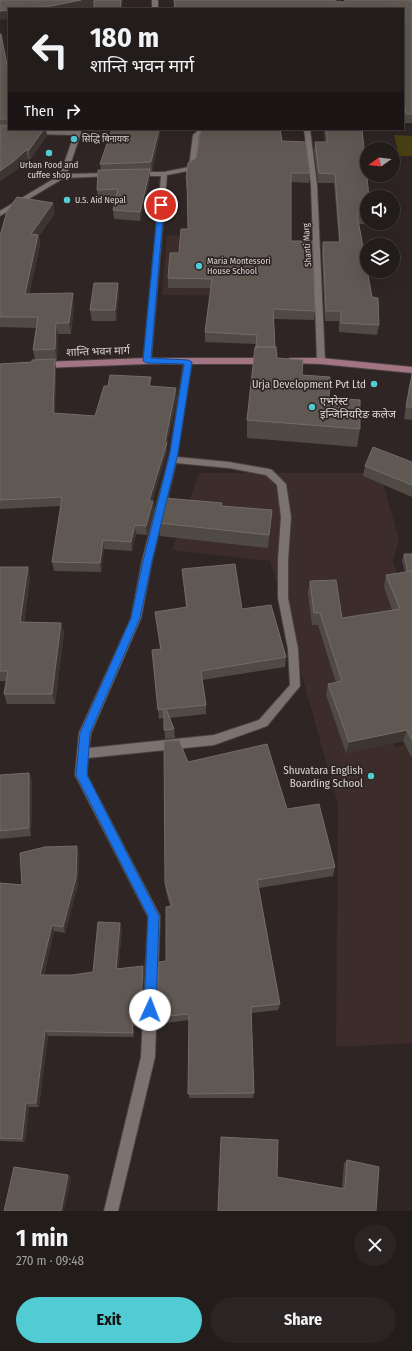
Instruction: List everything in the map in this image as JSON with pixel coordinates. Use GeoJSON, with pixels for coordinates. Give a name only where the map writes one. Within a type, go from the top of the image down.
{"type":"FeatureCollection","features":[{"type":"Feature","properties":{"kind":"main road","name":"शान्ति भवन मार्ग"},"geometry":{"type":"LineString","coordinates":[[31,365],[147,361],[322,361],[412,370]]}},
{"type":"Feature","properties":{"kind":"street"},"geometry":{"type":"LineString","coordinates":[[133,174],[164,174],[191,169],[193,166],[196,135],[197,132],[202,130]]}},
{"type":"Feature","properties":{"kind":"street","name":"Shanti Marg"},"geometry":{"type":"LineString","coordinates":[[306,130],[314,185],[322,361]]}},
{"type":"Feature","properties":{"kind":"street"},"geometry":{"type":"LineString","coordinates":[[24,132],[78,131],[63,176]]}},
{"type":"Feature","properties":{"kind":"street"},"geometry":{"type":"LineString","coordinates":[[147,361],[164,174]]}},
{"type":"Feature","properties":{"kind":"street"},"geometry":{"type":"LineString","coordinates":[[0,214],[63,176],[117,175]]}},
{"type":"Feature","properties":{"kind":"street"},"geometry":{"type":"LineString","coordinates":[[111,1211],[148,1057],[154,916],[82,775],[83,754],[85,733],[136,618],[148,561],[173,460],[188,362]]}},
{"type":"Feature","properties":{"kind":"street"},"geometry":{"type":"LineString","coordinates":[[83,754],[214,740],[263,723],[295,686],[293,649],[283,598],[282,560],[286,517],[281,484],[269,472],[229,465],[173,460]]}},
{"type":"Feature","properties":{"kind":"shaded area"},"geometry":{"type":"Polygon","coordinates":[[[394,135],[412,136],[412,156],[400,156],[400,142],[396,142],[394,135]]]}},
{"type":"Feature","properties":{"kind":"shaded area","name":"Maria Montessori House School"},"geometry":{"type":"Polygon","coordinates":[[[167,235],[233,236],[232,296],[162,295],[167,235]]]}},
{"type":"Feature","properties":{"kind":"shaded area","name":"Shuvatara English Boarding School"},"geometry":{"type":"Polygon","coordinates":[[[199,473],[380,473],[399,539],[393,561],[412,622],[373,686],[395,747],[412,743],[412,1043],[336,1047],[338,805],[270,561],[172,550],[199,473]]]}},
{"type":"Feature","properties":{"kind":"building"},"geometry":{"type":"Polygon","coordinates":[[[0,0],[81,0],[51,6],[8,8],[8,10],[0,11],[0,0]]]}},
{"type":"Feature","properties":{"kind":"building"},"geometry":{"type":"Polygon","coordinates":[[[94,0],[121,0],[120,8],[94,8],[94,0]]]}},
{"type":"Feature","properties":{"kind":"building"},"geometry":{"type":"Polygon","coordinates":[[[174,0],[335,0],[337,2],[343,2],[346,0],[412,0],[412,114],[406,114],[404,101],[404,8],[175,8],[174,0]]]}},
{"type":"Feature","properties":{"kind":"building"},"geometry":{"type":"Polygon","coordinates":[[[1,34],[8,70],[8,119],[0,119],[1,34]]]}},
{"type":"Feature","properties":{"kind":"building"},"geometry":{"type":"Polygon","coordinates":[[[0,125],[8,126],[8,130],[43,130],[29,150],[26,150],[0,171],[0,125]]]}},
{"type":"Feature","properties":{"kind":"building"},"geometry":{"type":"Polygon","coordinates":[[[112,130],[159,130],[151,162],[100,164],[112,130]]]}},
{"type":"Feature","properties":{"kind":"building"},"geometry":{"type":"Polygon","coordinates":[[[201,130],[280,130],[282,141],[306,142],[310,173],[291,173],[291,241],[313,241],[315,311],[273,309],[275,347],[256,347],[257,335],[205,332],[212,279],[168,278],[170,253],[179,253],[181,229],[188,229],[186,179],[188,163],[196,158],[201,130]]]}},
{"type":"Feature","properties":{"kind":"building"},"geometry":{"type":"Polygon","coordinates":[[[326,130],[362,130],[363,142],[360,142],[360,182],[367,182],[368,190],[360,190],[360,214],[357,214],[361,238],[360,238],[360,278],[369,278],[372,297],[378,298],[379,325],[341,323],[341,311],[326,311],[323,242],[340,242],[335,174],[319,173],[315,142],[328,142],[326,130]]]}},
{"type":"Feature","properties":{"kind":"building"},"geometry":{"type":"Polygon","coordinates":[[[150,169],[140,212],[113,210],[118,189],[97,190],[98,170],[150,169]]]}},
{"type":"Feature","properties":{"kind":"building"},"geometry":{"type":"Polygon","coordinates":[[[17,197],[53,203],[31,234],[38,235],[25,294],[73,293],[69,323],[56,323],[55,349],[33,350],[38,317],[0,317],[0,236],[7,211],[17,197]]]}},
{"type":"Feature","properties":{"kind":"building"},"geometry":{"type":"Polygon","coordinates":[[[94,283],[118,283],[115,310],[90,310],[94,283]]]}},
{"type":"Feature","properties":{"kind":"building"},"geometry":{"type":"Polygon","coordinates":[[[255,347],[276,347],[277,358],[303,360],[302,375],[330,377],[329,398],[360,400],[360,429],[247,420],[255,347]]]}},
{"type":"Feature","properties":{"kind":"building"},"geometry":{"type":"Polygon","coordinates":[[[55,359],[53,413],[95,416],[104,386],[108,386],[110,375],[151,377],[149,386],[176,388],[165,442],[167,443],[149,501],[153,501],[146,526],[135,525],[131,542],[103,540],[100,563],[52,562],[62,497],[0,500],[0,364],[55,359]]]}},
{"type":"Feature","properties":{"kind":"building"},"geometry":{"type":"Polygon","coordinates":[[[412,374],[412,407],[406,407],[412,374]]]}},
{"type":"Feature","properties":{"kind":"building"},"geometry":{"type":"Polygon","coordinates":[[[373,447],[412,462],[412,485],[365,466],[373,447]]]}},
{"type":"Feature","properties":{"kind":"building"},"geometry":{"type":"Polygon","coordinates":[[[165,498],[222,503],[221,506],[272,510],[269,535],[159,523],[165,498]]]}},
{"type":"Feature","properties":{"kind":"building"},"geometry":{"type":"Polygon","coordinates":[[[404,554],[412,554],[412,571],[408,572],[404,554]]]}},
{"type":"Feature","properties":{"kind":"building"},"geometry":{"type":"Polygon","coordinates":[[[235,564],[242,609],[271,605],[286,657],[201,671],[206,705],[166,709],[174,729],[164,730],[164,709],[158,710],[152,650],[161,649],[155,612],[187,607],[182,569],[235,564]]]}},
{"type":"Feature","properties":{"kind":"building"},"geometry":{"type":"Polygon","coordinates":[[[0,567],[28,567],[20,622],[61,623],[52,694],[4,694],[8,671],[0,671],[0,567]]]}},
{"type":"Feature","properties":{"kind":"building"},"geometry":{"type":"Polygon","coordinates":[[[412,571],[412,740],[407,730],[349,742],[328,684],[342,681],[320,613],[314,613],[310,581],[336,580],[342,618],[400,609],[386,575],[412,571]]]}},
{"type":"Feature","properties":{"kind":"building"},"geometry":{"type":"Polygon","coordinates":[[[179,740],[188,762],[267,744],[287,809],[319,804],[335,867],[257,880],[280,1004],[251,1007],[254,1093],[188,1094],[189,1014],[157,1017],[159,962],[166,961],[166,907],[172,906],[165,883],[164,741],[179,740]]]}},
{"type":"Feature","properties":{"kind":"building"},"geometry":{"type":"Polygon","coordinates":[[[29,773],[29,828],[0,831],[0,775],[29,773]]]}},
{"type":"Feature","properties":{"kind":"building"},"geometry":{"type":"Polygon","coordinates":[[[77,846],[76,878],[63,927],[52,925],[40,975],[72,975],[93,972],[98,922],[120,923],[116,969],[143,966],[140,1021],[132,1022],[133,1033],[45,1031],[36,1103],[26,1103],[22,1139],[0,1138],[0,883],[22,885],[20,853],[45,847],[77,846]]]}},
{"type":"Feature","properties":{"kind":"building"},"geometry":{"type":"Polygon","coordinates":[[[221,1137],[278,1140],[277,1177],[345,1189],[347,1160],[379,1167],[376,1211],[218,1211],[221,1137]]]}},
{"type":"Feature","properties":{"kind":"building"},"geometry":{"type":"Polygon","coordinates":[[[14,1167],[68,1175],[61,1211],[4,1211],[14,1167]]]}},
{"type":"Feature","properties":{"kind":"place","name":"सिद्धि बिनायक"},"geometry":{"type":"Point","coordinates":[74,139]}},
{"type":"Feature","properties":{"kind":"place","name":"Urban Food and cuffee shop"},"geometry":{"type":"Point","coordinates":[49,153]}},
{"type":"Feature","properties":{"kind":"place","name":"U.S. Aid Nepal"},"geometry":{"type":"Point","coordinates":[67,200]}},
{"type":"Feature","properties":{"kind":"place","name":"Maria Montessori House School"},"geometry":{"type":"Point","coordinates":[199,266]}},
{"type":"Feature","properties":{"kind":"place","name":"Urja Development Pvt Ltd"},"geometry":{"type":"Point","coordinates":[374,384]}},
{"type":"Feature","properties":{"kind":"place","name":"एभरेस्ट इन्जिनियरिङ कलेज"},"geometry":{"type":"Point","coordinates":[312,407]}},
{"type":"Feature","properties":{"kind":"place","name":"Shuvatara English Boarding School"},"geometry":{"type":"Point","coordinates":[371,776]}},
{"type":"Feature","properties":{"kind":"route"},"geometry":{"type":"LineString","coordinates":[[150,1010],[154,916],[82,775],[85,733],[136,618],[174,453],[188,362],[147,361],[161,205]]}}]}
